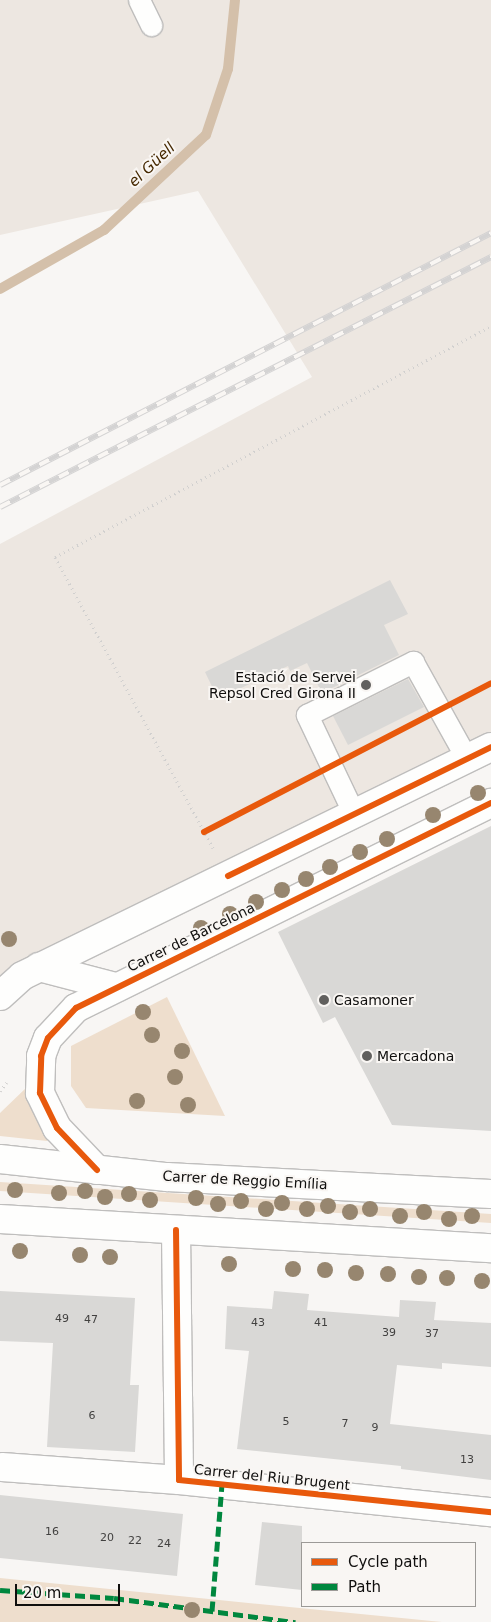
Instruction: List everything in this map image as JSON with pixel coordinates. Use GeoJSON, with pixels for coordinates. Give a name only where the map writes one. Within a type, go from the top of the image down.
{"type":"FeatureCollection","features":[{"type":"Feature","properties":{"kind":"street"},"geometry":{"type":"LineString","coordinates":[[0,996],[20,973],[228,876],[491,748]]}},
{"type":"Feature","properties":{"kind":"street","name":"Carrer de Barcelona"},"geometry":{"type":"LineString","coordinates":[[97,1170],[57,1128],[40,1093],[39,1073],[48,1038],[59,1024],[76,1008],[491,803]]}},
{"type":"Feature","properties":{"kind":"street","name":"Carrer de Barcelona"},"geometry":{"type":"LineString","coordinates":[[20,973],[116,987]]}},
{"type":"Feature","properties":{"kind":"street","name":"Carrer de Reggio Emília"},"geometry":{"type":"LineString","coordinates":[[0,1159],[97,1170],[491,1194]]}},
{"type":"Feature","properties":{"kind":"street"},"geometry":{"type":"LineString","coordinates":[[0,1218],[491,1248]]}},
{"type":"Feature","properties":{"kind":"street","name":"Carrer del Riu Brugent"},"geometry":{"type":"LineString","coordinates":[[176,1230],[179,1480]]}},
{"type":"Feature","properties":{"kind":"street","name":"Carrer del Riu Brugent"},"geometry":{"type":"LineString","coordinates":[[2,1467],[179,1480],[491,1512]]}},
{"type":"Feature","properties":{"kind":"lane"},"geometry":{"type":"LineString","coordinates":[[139,0],[151,25]]}},
{"type":"Feature","properties":{"kind":"lane"},"geometry":{"type":"LineString","coordinates":[[354,814],[307,715],[413,662],[467,759]]}},
{"type":"Feature","properties":{"kind":"path"},"geometry":{"type":"LineString","coordinates":[[228,876],[55,556],[491,326]]}},
{"type":"Feature","properties":{"kind":"path"},"geometry":{"type":"LineString","coordinates":[[204,832],[213,828]]}},
{"type":"Feature","properties":{"kind":"shaded area"},"geometry":{"type":"Polygon","coordinates":[[[0,0],[491,0],[491,743],[0,993],[0,544],[312,377],[198,191],[0,235],[0,0]]]}},
{"type":"Feature","properties":{"kind":"shaded area"},"geometry":{"type":"Polygon","coordinates":[[[167,997],[225,1116],[86,1108],[71,1086],[71,1046],[167,997]]]}},
{"type":"Feature","properties":{"kind":"shaded area"},"geometry":{"type":"Polygon","coordinates":[[[27,1087],[29,1105],[49,1135],[47,1141],[0,1136],[0,1113],[27,1087]]]}},
{"type":"Feature","properties":{"kind":"shaded area"},"geometry":{"type":"Polygon","coordinates":[[[0,1182],[491,1214],[491,1223],[0,1191],[0,1182]]]}},
{"type":"Feature","properties":{"kind":"shaded area"},"geometry":{"type":"Polygon","coordinates":[[[0,1578],[199,1598],[442,1622],[0,1622],[0,1578]]]}},
{"type":"Feature","properties":{"kind":"building"},"geometry":{"type":"Polygon","coordinates":[[[390,580],[408,614],[384,625],[399,655],[322,693],[307,663],[290,671],[288,666],[218,699],[205,672],[390,580]]]}},
{"type":"Feature","properties":{"kind":"building"},"geometry":{"type":"Polygon","coordinates":[[[408,679],[424,707],[348,745],[333,716],[408,679]]]}},
{"type":"Feature","properties":{"kind":"building"},"geometry":{"type":"Polygon","coordinates":[[[491,826],[491,1131],[392,1125],[335,1017],[323,1023],[278,932],[491,826]]]}},
{"type":"Feature","properties":{"kind":"building"},"geometry":{"type":"Polygon","coordinates":[[[0,1291],[135,1298],[130,1385],[139,1385],[135,1452],[47,1447],[53,1343],[0,1341],[0,1291]]]}},
{"type":"Feature","properties":{"kind":"building"},"geometry":{"type":"Polygon","coordinates":[[[274,1291],[309,1294],[307,1310],[399,1317],[400,1300],[436,1302],[434,1320],[491,1323],[491,1367],[442,1363],[442,1369],[397,1365],[390,1424],[491,1435],[491,1480],[401,1469],[401,1466],[237,1449],[249,1351],[225,1349],[227,1306],[272,1309],[274,1291]]]}},
{"type":"Feature","properties":{"kind":"building"},"geometry":{"type":"Polygon","coordinates":[[[0,1495],[183,1514],[177,1576],[0,1558],[0,1495]]]}},
{"type":"Feature","properties":{"kind":"building"},"geometry":{"type":"Polygon","coordinates":[[[262,1522],[302,1526],[301,1590],[255,1585],[262,1522]]]}},
{"type":"Feature","properties":{"kind":"waterway","name":"el Güell"},"geometry":{"type":"LineString","coordinates":[[0,289],[104,230],[206,135],[228,69],[235,0]]}},
{"type":"Feature","properties":{"kind":"railway"},"geometry":{"type":"LineString","coordinates":[[0,485],[491,233]]}},
{"type":"Feature","properties":{"kind":"railway"},"geometry":{"type":"LineString","coordinates":[[0,507],[491,257]]}},
{"type":"Feature","properties":{"kind":"marked path"},"geometry":{"type":"LineString","coordinates":[[212,1611],[222,1484]]}},
{"type":"Feature","properties":{"kind":"marked path"},"geometry":{"type":"LineString","coordinates":[[0,1590],[114,1598],[295,1622]]}},
{"type":"Feature","properties":{"kind":"cycle path"},"geometry":{"type":"LineString","coordinates":[[204,832],[491,683]]}},
{"type":"Feature","properties":{"kind":"cycle path"},"geometry":{"type":"LineString","coordinates":[[228,876],[491,747]]}},
{"type":"Feature","properties":{"kind":"cycle path"},"geometry":{"type":"LineString","coordinates":[[97,1170],[57,1128],[40,1093],[41,1056],[48,1038],[76,1008],[491,803]]}},
{"type":"Feature","properties":{"kind":"cycle path"},"geometry":{"type":"LineString","coordinates":[[176,1230],[179,1480],[491,1512]]}},
{"type":"Feature","properties":{"kind":"place","name":"Estació de Servei Repsol Cred Girona II"},"geometry":{"type":"Point","coordinates":[366,685]}},
{"type":"Feature","properties":{"kind":"place","name":"Casamoner"},"geometry":{"type":"Point","coordinates":[324,1000]}},
{"type":"Feature","properties":{"kind":"place","name":"Mercadona"},"geometry":{"type":"Point","coordinates":[367,1056]}}]}
